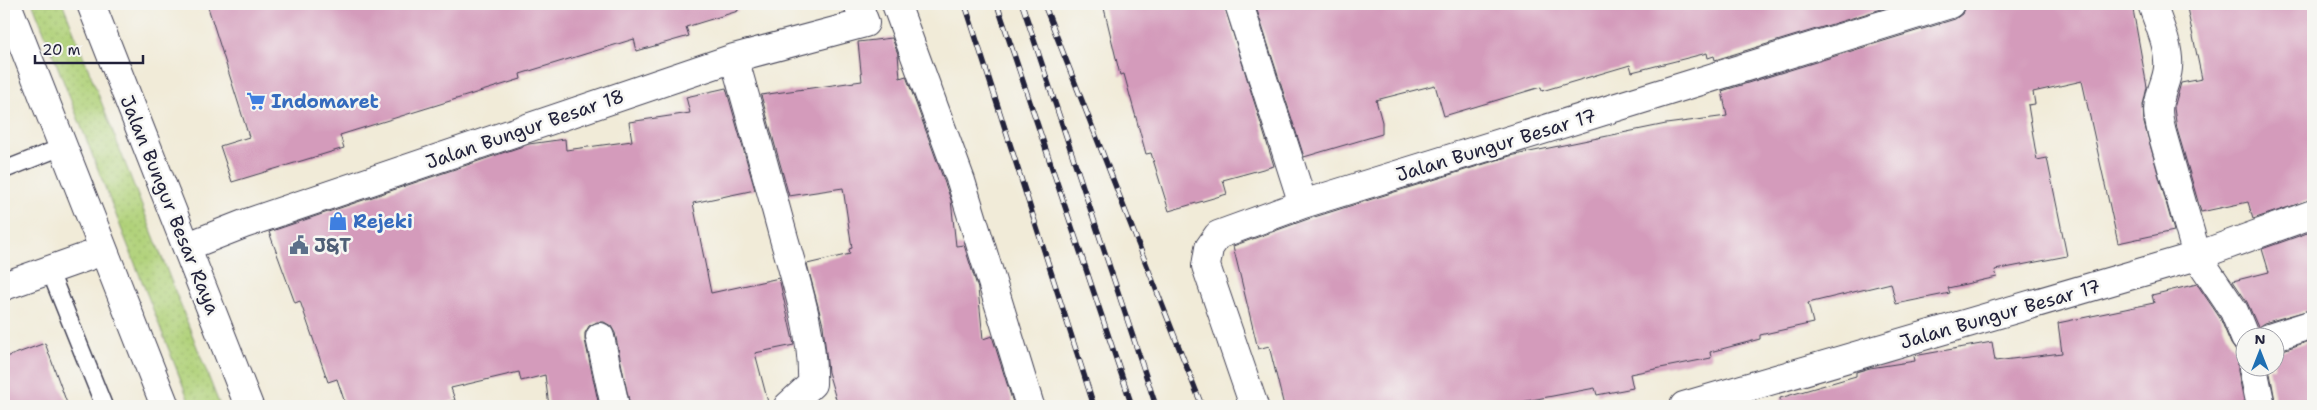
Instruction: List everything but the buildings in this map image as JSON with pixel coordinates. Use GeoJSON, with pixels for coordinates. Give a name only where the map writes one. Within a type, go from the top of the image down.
{"type":"FeatureCollection","features":[{"type":"Feature","properties":{"kind":"street"},"geometry":{"type":"LineString","coordinates":[[7,4],[165,406]]}},
{"type":"Feature","properties":{"kind":"street","name":"Jalan Bungur Besar Raya"},"geometry":{"type":"LineString","coordinates":[[90,4],[188,246],[249,406]]}},
{"type":"Feature","properties":{"kind":"street"},"geometry":{"type":"LineString","coordinates":[[896,4],[960,181],[1030,406]]}},
{"type":"Feature","properties":{"kind":"street"},"geometry":{"type":"LineString","coordinates":[[1239,4],[1303,204]]}},
{"type":"Feature","properties":{"kind":"street","name":"Jalan Bungur Besar 17"},"geometry":{"type":"LineString","coordinates":[[1254,406],[1206,266],[1209,248],[1218,235],[1303,204],[1950,4]]}},
{"type":"Feature","properties":{"kind":"street"},"geometry":{"type":"LineString","coordinates":[[2152,4],[2164,42],[2168,66],[2165,84],[2159,99],[2158,115],[2197,256],[2234,311],[2241,328]]}},
{"type":"Feature","properties":{"kind":"street","name":"Jalan Bungur Besar 18"},"geometry":{"type":"LineString","coordinates":[[188,246],[253,221],[862,14]]}},
{"type":"Feature","properties":{"kind":"street"},"geometry":{"type":"LineString","coordinates":[[734,58],[791,263],[803,311],[813,368],[812,384],[788,406]]}},
{"type":"Feature","properties":{"kind":"street","name":"Jalan Bungur Besar 17"},"geometry":{"type":"LineString","coordinates":[[1684,406],[2197,256],[2313,214]]}},
{"type":"Feature","properties":{"kind":"street"},"geometry":{"type":"LineString","coordinates":[[4,286],[103,250]]}},
{"type":"Feature","properties":{"kind":"street"},"geometry":{"type":"LineString","coordinates":[[2284,333],[2313,324]]}},
{"type":"Feature","properties":{"kind":"street"},"geometry":{"type":"LineString","coordinates":[[600,337],[615,406]]}},
{"type":"Feature","properties":{"kind":"street"},"geometry":{"type":"LineString","coordinates":[[2255,378],[2261,406]]}},
{"type":"Feature","properties":{"kind":"lane"},"geometry":{"type":"LineString","coordinates":[[4,170],[62,147]]}},
{"type":"Feature","properties":{"kind":"lane"},"geometry":{"type":"LineString","coordinates":[[49,270],[104,406]]}},
{"type":"Feature","properties":{"kind":"green space"},"geometry":{"type":"Polygon","coordinates":[[[33,4],[63,4],[220,406],[191,406],[33,4]]]}},
{"type":"Feature","properties":{"kind":"railway"},"geometry":{"type":"LineString","coordinates":[[965,4],[1094,406]]}},
{"type":"Feature","properties":{"kind":"railway"},"geometry":{"type":"LineString","coordinates":[[997,4],[1132,406]]}},
{"type":"Feature","properties":{"kind":"railway"},"geometry":{"type":"LineString","coordinates":[[1022,4],[1156,406]]}},
{"type":"Feature","properties":{"kind":"railway"},"geometry":{"type":"LineString","coordinates":[[1044,4],[1202,406]]}},
{"type":"Feature","properties":{"kind":"place","name":"Indomaret"},"geometry":{"type":"Point","coordinates":[256,101]}},
{"type":"Feature","properties":{"kind":"place","name":"Rejeki"},"geometry":{"type":"Point","coordinates":[338,221]}},
{"type":"Feature","properties":{"kind":"place","name":"J&T"},"geometry":{"type":"Point","coordinates":[299,245]}}]}
